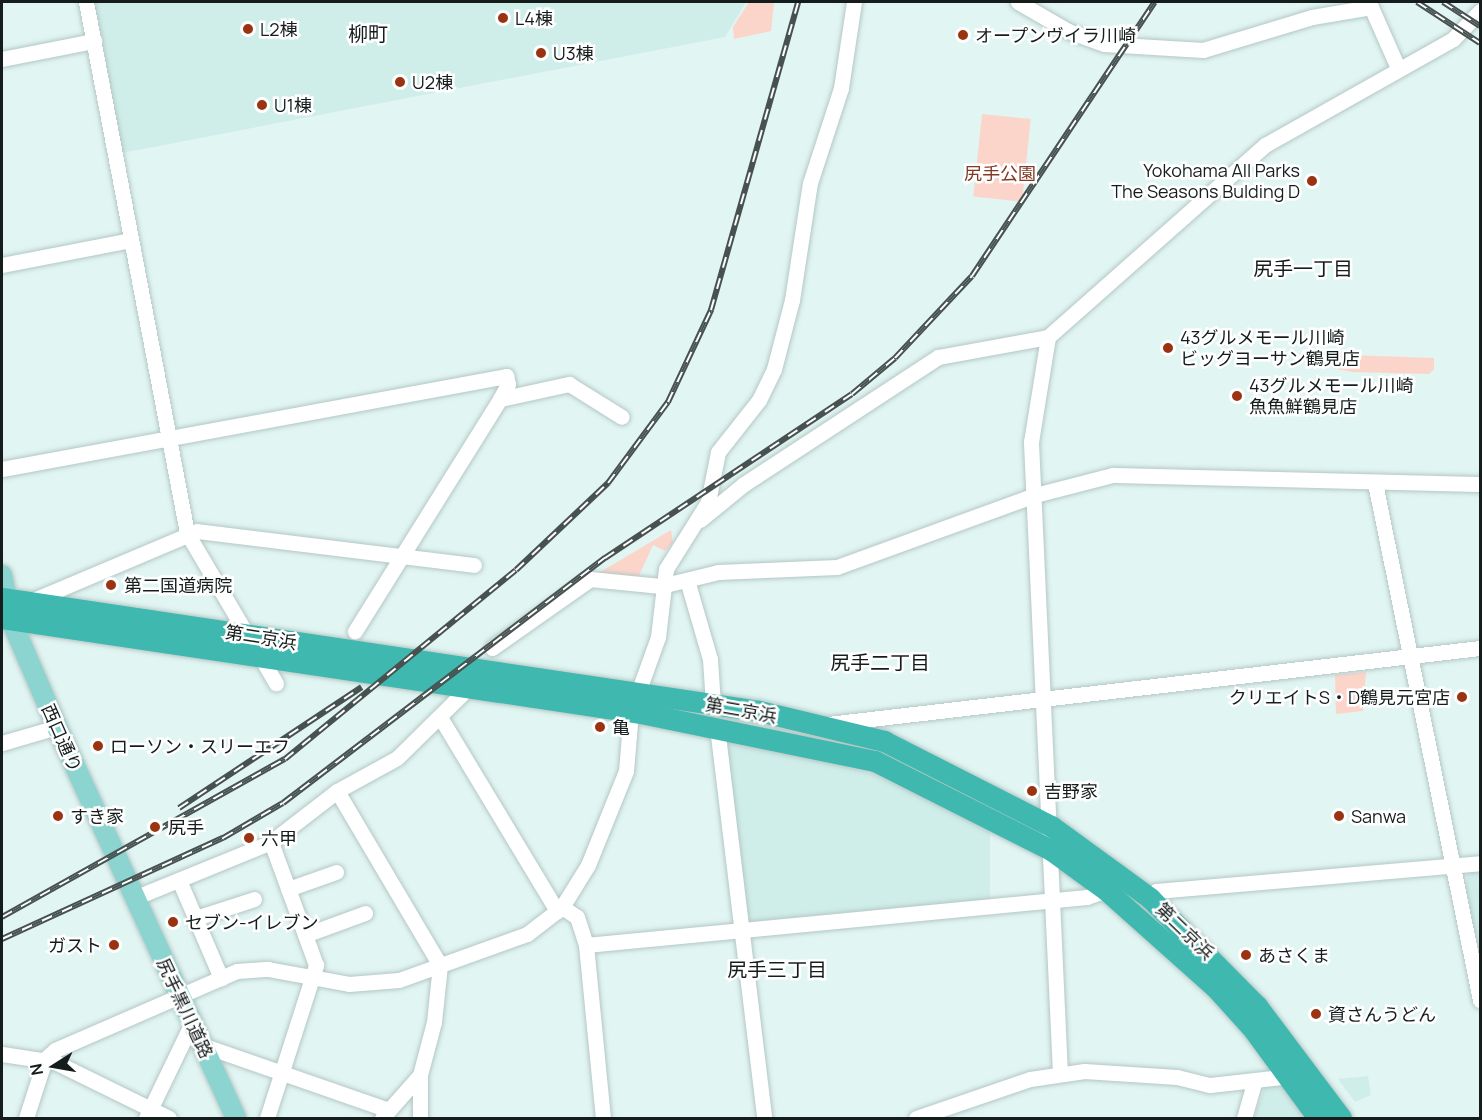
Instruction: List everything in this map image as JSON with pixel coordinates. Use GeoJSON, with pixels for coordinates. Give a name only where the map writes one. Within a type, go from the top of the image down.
{"type":"FeatureCollection","features":[{"type":"Feature","properties":{"kind":"highway","name":"第二京浜"},"geometry":{"type":"LineString","coordinates":[[9,608],[247,635],[634,703],[717,727],[876,761],[1051,850],[1106,890],[1215,987],[1290,1076],[1318,1119]]}},
{"type":"Feature","properties":{"kind":"highway","name":"第二京浜"},"geometry":{"type":"LineString","coordinates":[[9,608],[259,654],[469,687],[634,703],[713,704],[885,741],[1051,826],[1150,898],[1257,1006],[1341,1119]]}},
{"type":"Feature","properties":{"kind":"main road","name":"西口通り"},"geometry":{"type":"LineString","coordinates":[[2,575],[9,608],[57,727],[134,897]]}},
{"type":"Feature","properties":{"kind":"main road","name":"尻手黒川道路"},"geometry":{"type":"LineString","coordinates":[[134,897],[236,1119]]}},
{"type":"Feature","properties":{"kind":"street"},"geometry":{"type":"LineString","coordinates":[[86,2],[187,532],[247,635]]}},
{"type":"Feature","properties":{"kind":"street"},"geometry":{"type":"LineString","coordinates":[[698,521],[718,452],[759,400],[774,369],[792,300],[810,183],[842,88],[854,2]]}},
{"type":"Feature","properties":{"kind":"street"},"geometry":{"type":"LineString","coordinates":[[1018,2],[1068,31],[1104,44],[1203,50],[1312,17],[1371,7],[1398,68]]}},
{"type":"Feature","properties":{"kind":"street"},"geometry":{"type":"LineString","coordinates":[[26,1119],[45,1059],[55,1050],[178,994],[221,978],[257,969],[315,978],[382,984],[527,934],[560,909],[588,865],[627,771],[634,703],[658,637],[661,586],[673,553],[698,521],[744,484],[938,357],[1048,337],[1265,144],[1398,68],[1454,39],[1480,11]]}},
{"type":"Feature","properties":{"kind":"street"},"geometry":{"type":"LineString","coordinates":[[2,59],[93,41]]}},
{"type":"Feature","properties":{"kind":"street"},"geometry":{"type":"LineString","coordinates":[[2,265],[131,240]]}},
{"type":"Feature","properties":{"kind":"street"},"geometry":{"type":"LineString","coordinates":[[1048,337],[1034,399],[1035,495],[1060,1074]]}},
{"type":"Feature","properties":{"kind":"street"},"geometry":{"type":"LineString","coordinates":[[2,469],[506,375],[500,399],[355,631]]}},
{"type":"Feature","properties":{"kind":"street"},"geometry":{"type":"LineString","coordinates":[[500,399],[569,384],[622,417]]}},
{"type":"Feature","properties":{"kind":"street"},"geometry":{"type":"LineString","coordinates":[[492,648],[590,579],[661,586],[728,571],[848,565],[1035,495],[1113,475],[1480,484]]}},
{"type":"Feature","properties":{"kind":"street"},"geometry":{"type":"LineString","coordinates":[[1375,483],[1480,1000]]}},
{"type":"Feature","properties":{"kind":"street"},"geometry":{"type":"LineString","coordinates":[[9,608],[187,532],[404,555],[474,565]]}},
{"type":"Feature","properties":{"kind":"street"},"geometry":{"type":"LineString","coordinates":[[687,580],[706,639],[713,704]]}},
{"type":"Feature","properties":{"kind":"street"},"geometry":{"type":"LineString","coordinates":[[821,726],[1480,648]]}},
{"type":"Feature","properties":{"kind":"street"},"geometry":{"type":"LineString","coordinates":[[259,654],[276,683]]}},
{"type":"Feature","properties":{"kind":"street"},"geometry":{"type":"LineString","coordinates":[[134,897],[271,842],[337,791],[397,758],[469,687]]}},
{"type":"Feature","properties":{"kind":"street"},"geometry":{"type":"LineString","coordinates":[[440,717],[560,909],[577,917],[586,945],[603,1119]]}},
{"type":"Feature","properties":{"kind":"street"},"geometry":{"type":"LineString","coordinates":[[2,743],[57,727]]}},
{"type":"Feature","properties":{"kind":"street"},"geometry":{"type":"LineString","coordinates":[[717,727],[764,1119]]}},
{"type":"Feature","properties":{"kind":"street"},"geometry":{"type":"LineString","coordinates":[[337,791],[440,965],[434,1022],[420,1075],[420,1119]]}},
{"type":"Feature","properties":{"kind":"street"},"geometry":{"type":"LineString","coordinates":[[267,1119],[315,978],[305,935],[271,842]]}},
{"type":"Feature","properties":{"kind":"street"},"geometry":{"type":"LineString","coordinates":[[1150,898],[1156,891],[1480,863]]}},
{"type":"Feature","properties":{"kind":"street"},"geometry":{"type":"LineString","coordinates":[[288,889],[336,872]]}},
{"type":"Feature","properties":{"kind":"street"},"geometry":{"type":"LineString","coordinates":[[179,880],[221,978]]}},
{"type":"Feature","properties":{"kind":"street"},"geometry":{"type":"LineString","coordinates":[[586,945],[1052,899],[1106,890]]}},
{"type":"Feature","properties":{"kind":"street"},"geometry":{"type":"LineString","coordinates":[[196,918],[254,898]]}},
{"type":"Feature","properties":{"kind":"street"},"geometry":{"type":"LineString","coordinates":[[305,935],[365,913]]}},
{"type":"Feature","properties":{"kind":"street"},"geometry":{"type":"LineString","coordinates":[[148,1114],[192,1023]]}},
{"type":"Feature","properties":{"kind":"street"},"geometry":{"type":"LineString","coordinates":[[202,1045],[284,1071],[386,1114],[420,1075]]}},
{"type":"Feature","properties":{"kind":"street"},"geometry":{"type":"LineString","coordinates":[[2,1054],[45,1059],[148,1114],[169,1119]]}},
{"type":"Feature","properties":{"kind":"street"},"geometry":{"type":"LineString","coordinates":[[915,1119],[1060,1074],[1151,1074],[1210,1085],[1254,1083],[1290,1076]]}},
{"type":"Feature","properties":{"kind":"street"},"geometry":{"type":"LineString","coordinates":[[1244,1119],[1254,1083]]}},
{"type":"Feature","properties":{"kind":"shaded area"},"geometry":{"type":"Polygon","coordinates":[[[93,2],[746,2],[725,37],[122,153],[93,2]]]}},
{"type":"Feature","properties":{"kind":"shaded area"},"geometry":{"type":"Polygon","coordinates":[[[750,741],[872,774],[990,825],[990,900],[743,922],[721,743],[750,741]]]}},
{"type":"Feature","properties":{"kind":"shaded area"},"geometry":{"type":"Polygon","coordinates":[[[1480,871],[1480,959],[1466,886],[1468,872],[1480,871]]]}},
{"type":"Feature","properties":{"kind":"shaded area"},"geometry":{"type":"Polygon","coordinates":[[[1368,1076],[1371,1095],[1355,1102],[1338,1079],[1368,1076]]]}},
{"type":"Feature","properties":{"kind":"shaded area"},"geometry":{"type":"Polygon","coordinates":[[[1280,1085],[1304,1118],[1254,1118],[1265,1086],[1280,1085]]]}},
{"type":"Feature","properties":{"kind":"green space"},"geometry":{"type":"Polygon","coordinates":[[[749,2],[774,2],[771,31],[734,39],[733,27],[749,2]]]}},
{"type":"Feature","properties":{"kind":"green space","name":"尻手公園"},"geometry":{"type":"Polygon","coordinates":[[[982,114],[1031,119],[1022,202],[973,197],[982,114]]]}},
{"type":"Feature","properties":{"kind":"green space"},"geometry":{"type":"Polygon","coordinates":[[[1346,350],[1347,355],[1434,358],[1434,369],[1429,374],[1352,372],[1332,368],[1332,362],[1346,359],[1314,355],[1346,350]]]}},
{"type":"Feature","properties":{"kind":"green space"},"geometry":{"type":"Polygon","coordinates":[[[671,530],[673,543],[665,551],[653,545],[638,578],[597,574],[671,530]]]}},
{"type":"Feature","properties":{"kind":"green space"},"geometry":{"type":"Polygon","coordinates":[[[1366,672],[1363,711],[1336,714],[1335,675],[1366,672]]]}},
{"type":"Feature","properties":{"kind":"railway"},"geometry":{"type":"LineString","coordinates":[[2,917],[285,759],[516,570],[608,483],[668,402],[711,310],[798,2]]}},
{"type":"Feature","properties":{"kind":"railway"},"geometry":{"type":"LineString","coordinates":[[2,939],[223,838],[283,803],[605,558],[852,394],[895,358],[972,276],[1155,2]]}},
{"type":"Feature","properties":{"kind":"railway"},"geometry":{"type":"LineString","coordinates":[[1417,2],[1480,43]]}},
{"type":"Feature","properties":{"kind":"railway"},"geometry":{"type":"LineString","coordinates":[[1443,2],[1480,26]]}},
{"type":"Feature","properties":{"kind":"railway"},"geometry":{"type":"LineString","coordinates":[[179,808],[362,687]]}},
{"type":"Feature","properties":{"kind":"place","name":"L4棟"},"geometry":{"type":"Point","coordinates":[503,18]}},
{"type":"Feature","properties":{"kind":"place","name":"L2棟"},"geometry":{"type":"Point","coordinates":[248,29]}},
{"type":"Feature","properties":{"kind":"place","name":"オープンヴイラ川崎"},"geometry":{"type":"Point","coordinates":[963,35]}},
{"type":"Feature","properties":{"kind":"place","name":"U3棟"},"geometry":{"type":"Point","coordinates":[541,53]}},
{"type":"Feature","properties":{"kind":"place","name":"U2棟"},"geometry":{"type":"Point","coordinates":[400,82]}},
{"type":"Feature","properties":{"kind":"place","name":"U1棟"},"geometry":{"type":"Point","coordinates":[262,105]}},
{"type":"Feature","properties":{"kind":"place","name":"Yokohama All Parks The Seasons Bulding D"},"geometry":{"type":"Point","coordinates":[1312,181]}},
{"type":"Feature","properties":{"kind":"place","name":"43グルメモール川崎 ビッグヨーサン鶴見店"},"geometry":{"type":"Point","coordinates":[1168,348]}},
{"type":"Feature","properties":{"kind":"place","name":"43グルメモール川崎 魚魚鮮鶴見店"},"geometry":{"type":"Point","coordinates":[1237,396]}},
{"type":"Feature","properties":{"kind":"place","name":"第二国道病院"},"geometry":{"type":"Point","coordinates":[111,585]}},
{"type":"Feature","properties":{"kind":"place","name":"クリエイトS・D鶴見元宮店"},"geometry":{"type":"Point","coordinates":[1462,697]}},
{"type":"Feature","properties":{"kind":"place","name":"亀"},"geometry":{"type":"Point","coordinates":[600,727]}},
{"type":"Feature","properties":{"kind":"place","name":"ローソン・スリーエフ"},"geometry":{"type":"Point","coordinates":[98,746]}},
{"type":"Feature","properties":{"kind":"place","name":"吉野家"},"geometry":{"type":"Point","coordinates":[1032,791]}},
{"type":"Feature","properties":{"kind":"place","name":"すき家"},"geometry":{"type":"Point","coordinates":[58,816]}},
{"type":"Feature","properties":{"kind":"place","name":"Sanwa"},"geometry":{"type":"Point","coordinates":[1339,816]}},
{"type":"Feature","properties":{"kind":"place","name":"尻手"},"geometry":{"type":"Point","coordinates":[155,827]}},
{"type":"Feature","properties":{"kind":"place","name":"六甲"},"geometry":{"type":"Point","coordinates":[249,838]}},
{"type":"Feature","properties":{"kind":"place","name":"セブン-イレブン"},"geometry":{"type":"Point","coordinates":[173,922]}},
{"type":"Feature","properties":{"kind":"place","name":"ガスト"},"geometry":{"type":"Point","coordinates":[114,945]}},
{"type":"Feature","properties":{"kind":"place","name":"あさくま"},"geometry":{"type":"Point","coordinates":[1246,955]}},
{"type":"Feature","properties":{"kind":"place","name":"資さんうどん"},"geometry":{"type":"Point","coordinates":[1316,1014]}},
{"type":"Feature","properties":{"kind":"district","name":"柳町"},"geometry":{"type":"Point","coordinates":[368,33]}},
{"type":"Feature","properties":{"kind":"district","name":"尻手一丁目"},"geometry":{"type":"Point","coordinates":[1303,268]}},
{"type":"Feature","properties":{"kind":"district","name":"尻手二丁目"},"geometry":{"type":"Point","coordinates":[880,662]}},
{"type":"Feature","properties":{"kind":"district","name":"尻手三丁目"},"geometry":{"type":"Point","coordinates":[777,969]}}]}
